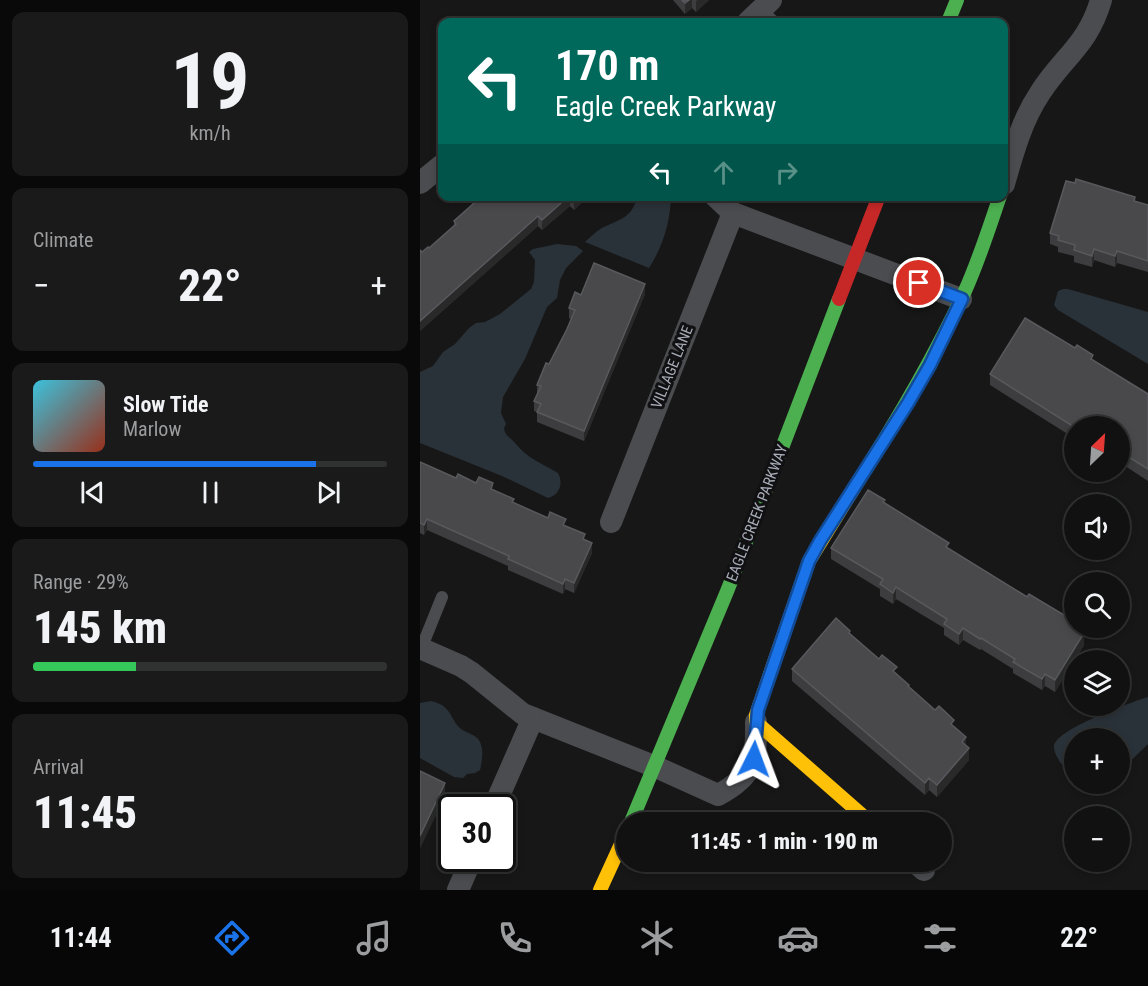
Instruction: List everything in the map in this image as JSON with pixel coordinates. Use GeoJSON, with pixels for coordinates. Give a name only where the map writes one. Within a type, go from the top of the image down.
{"type":"FeatureCollection","features":[{"type":"Feature","properties":{"kind":"main road"},"geometry":{"type":"LineString","coordinates":[[950,18],[957,0]]}},
{"type":"Feature","properties":{"kind":"main road","name":"EAGLE CREEK PARKWAY"},"geometry":{"type":"LineString","coordinates":[[636,812],[656,767],[756,518],[877,201]]}},
{"type":"Feature","properties":{"kind":"main road"},"geometry":{"type":"LineString","coordinates":[[859,812],[756,722],[758,710],[813,553],[908,403],[934,356],[962,299],[998,201]]}},
{"type":"Feature","properties":{"kind":"main road"},"geometry":{"type":"LineString","coordinates":[[600,890],[616,855]]}},
{"type":"Feature","properties":{"kind":"street"},"geometry":{"type":"LineString","coordinates":[[1008,171],[1018,137],[1034,103],[1053,75],[1084,39],[1096,16],[1101,0]]}},
{"type":"Feature","properties":{"kind":"street"},"geometry":{"type":"LineString","coordinates":[[420,183],[438,168]]}},
{"type":"Feature","properties":{"kind":"street"},"geometry":{"type":"LineString","coordinates":[[720,201],[733,213],[962,299]]}},
{"type":"Feature","properties":{"kind":"street","name":"VILLAGE LANE"},"geometry":{"type":"LineString","coordinates":[[610,522],[733,213]]}},
{"type":"Feature","properties":{"kind":"street"},"geometry":{"type":"LineString","coordinates":[[421,649],[461,666],[486,683],[512,707],[533,718],[656,767],[718,795],[744,776],[751,767],[756,748],[756,722]]}},
{"type":"Feature","properties":{"kind":"street"},"geometry":{"type":"LineString","coordinates":[[500,794],[533,718]]}},
{"type":"Feature","properties":{"kind":"street"},"geometry":{"type":"LineString","coordinates":[[458,890],[466,872]]}},
{"type":"Feature","properties":{"kind":"lane"},"geometry":{"type":"LineString","coordinates":[[421,649],[442,597]]}},
{"type":"Feature","properties":{"kind":"shaded area"},"geometry":{"type":"Polygon","coordinates":[[[636,201],[671,201],[665,234],[649,268],[585,242],[601,228],[626,216],[636,201]]]}},
{"type":"Feature","properties":{"kind":"shaded area"},"geometry":{"type":"Polygon","coordinates":[[[557,244],[576,246],[583,251],[566,268],[560,280],[557,298],[547,307],[525,359],[503,397],[501,413],[508,436],[530,457],[558,473],[561,481],[559,488],[548,498],[502,476],[420,443],[420,372],[433,366],[443,352],[455,344],[469,328],[500,314],[531,289],[534,282],[535,260],[529,252],[557,244]]]}},
{"type":"Feature","properties":{"kind":"shaded area"},"geometry":{"type":"Polygon","coordinates":[[[1063,289],[1148,312],[1148,364],[1058,310],[1054,305],[1058,291],[1063,289]]]}},
{"type":"Feature","properties":{"kind":"shaded area"},"geometry":{"type":"Polygon","coordinates":[[[1148,697],[1148,744],[1130,761],[1130,728],[1074,728],[1100,716],[1130,716],[1130,704],[1148,697]]]}},
{"type":"Feature","properties":{"kind":"shaded area"},"geometry":{"type":"Polygon","coordinates":[[[431,701],[447,709],[461,729],[479,740],[482,752],[480,770],[467,774],[463,778],[454,777],[420,758],[420,703],[431,701]]]}},
{"type":"Feature","properties":{"kind":"shaded area"},"geometry":{"type":"Polygon","coordinates":[[[1064,735],[1064,766],[1056,756],[1054,747],[1057,740],[1064,735]]]}},
{"type":"Feature","properties":{"kind":"building"},"geometry":{"type":"Polygon","coordinates":[[[1076,179],[1135,197],[1134,201],[1148,205],[1148,261],[1117,251],[1115,256],[1094,249],[1092,256],[1074,250],[1075,245],[1058,240],[1059,236],[1050,233],[1066,181],[1075,183],[1076,179]]]}},
{"type":"Feature","properties":{"kind":"building"},"geometry":{"type":"Polygon","coordinates":[[[476,201],[563,201],[542,220],[538,216],[420,321],[420,250],[422,252],[429,248],[456,224],[454,221],[476,201]]]}},
{"type":"Feature","properties":{"kind":"building"},"geometry":{"type":"Polygon","coordinates":[[[594,263],[645,284],[584,431],[537,412],[541,404],[534,401],[541,386],[537,385],[546,363],[549,364],[575,310],[569,308],[575,292],[581,295],[594,263]]]}},
{"type":"Feature","properties":{"kind":"building"},"geometry":{"type":"Polygon","coordinates":[[[1025,318],[1075,348],[1077,345],[1093,355],[1091,359],[1148,394],[1148,469],[1130,458],[1130,416],[1064,416],[1064,421],[990,374],[1025,318]]]}},
{"type":"Feature","properties":{"kind":"building"},"geometry":{"type":"Polygon","coordinates":[[[420,462],[456,478],[458,474],[476,483],[479,477],[493,483],[491,489],[514,499],[512,502],[548,518],[550,512],[566,519],[563,525],[585,534],[583,539],[592,543],[574,583],[565,579],[563,584],[508,559],[509,556],[427,519],[424,525],[420,523],[420,462]]]}},
{"type":"Feature","properties":{"kind":"building"},"geometry":{"type":"Polygon","coordinates":[[[868,490],[885,500],[883,502],[949,543],[946,547],[1027,597],[1029,594],[1064,615],[1064,638],[1081,638],[1074,650],[1064,650],[1064,665],[1055,680],[1045,674],[1042,679],[1013,662],[1015,659],[963,628],[959,634],[944,624],[947,619],[896,587],[893,593],[880,584],[883,579],[831,548],[868,490]]]}},
{"type":"Feature","properties":{"kind":"building"},"geometry":{"type":"Polygon","coordinates":[[[836,618],[850,631],[849,633],[879,659],[882,655],[897,667],[893,671],[935,710],[939,706],[954,720],[951,724],[966,737],[962,742],[969,748],[937,785],[929,778],[925,783],[792,669],[836,618]]]}},
{"type":"Feature","properties":{"kind":"building"},"geometry":{"type":"Polygon","coordinates":[[[420,771],[445,783],[420,836],[420,771]]]}},
{"type":"Feature","properties":{"kind":"traffic: fast"},"geometry":{"type":"LineString","coordinates":[[950,18],[957,0]]}},
{"type":"Feature","properties":{"kind":"traffic: fast"},"geometry":{"type":"LineString","coordinates":[[854,488],[913,391],[953,317],[975,268],[998,201]]}},
{"type":"Feature","properties":{"kind":"traffic: fast"},"geometry":{"type":"LineString","coordinates":[[635,812],[728,589],[839,299]]}},
{"type":"Feature","properties":{"kind":"traffic: slow"},"geometry":{"type":"LineString","coordinates":[[854,488],[809,561],[756,715],[756,722],[859,812]]}},
{"type":"Feature","properties":{"kind":"traffic: slow"},"geometry":{"type":"LineString","coordinates":[[600,890],[616,855]]}},
{"type":"Feature","properties":{"kind":"traffic: jam"},"geometry":{"type":"LineString","coordinates":[[839,299],[877,201]]}},
{"type":"Feature","properties":{"kind":"route"},"geometry":{"type":"LineString","coordinates":[[754,759],[756,715],[809,561],[918,386],[962,299],[919,283]]}}]}
